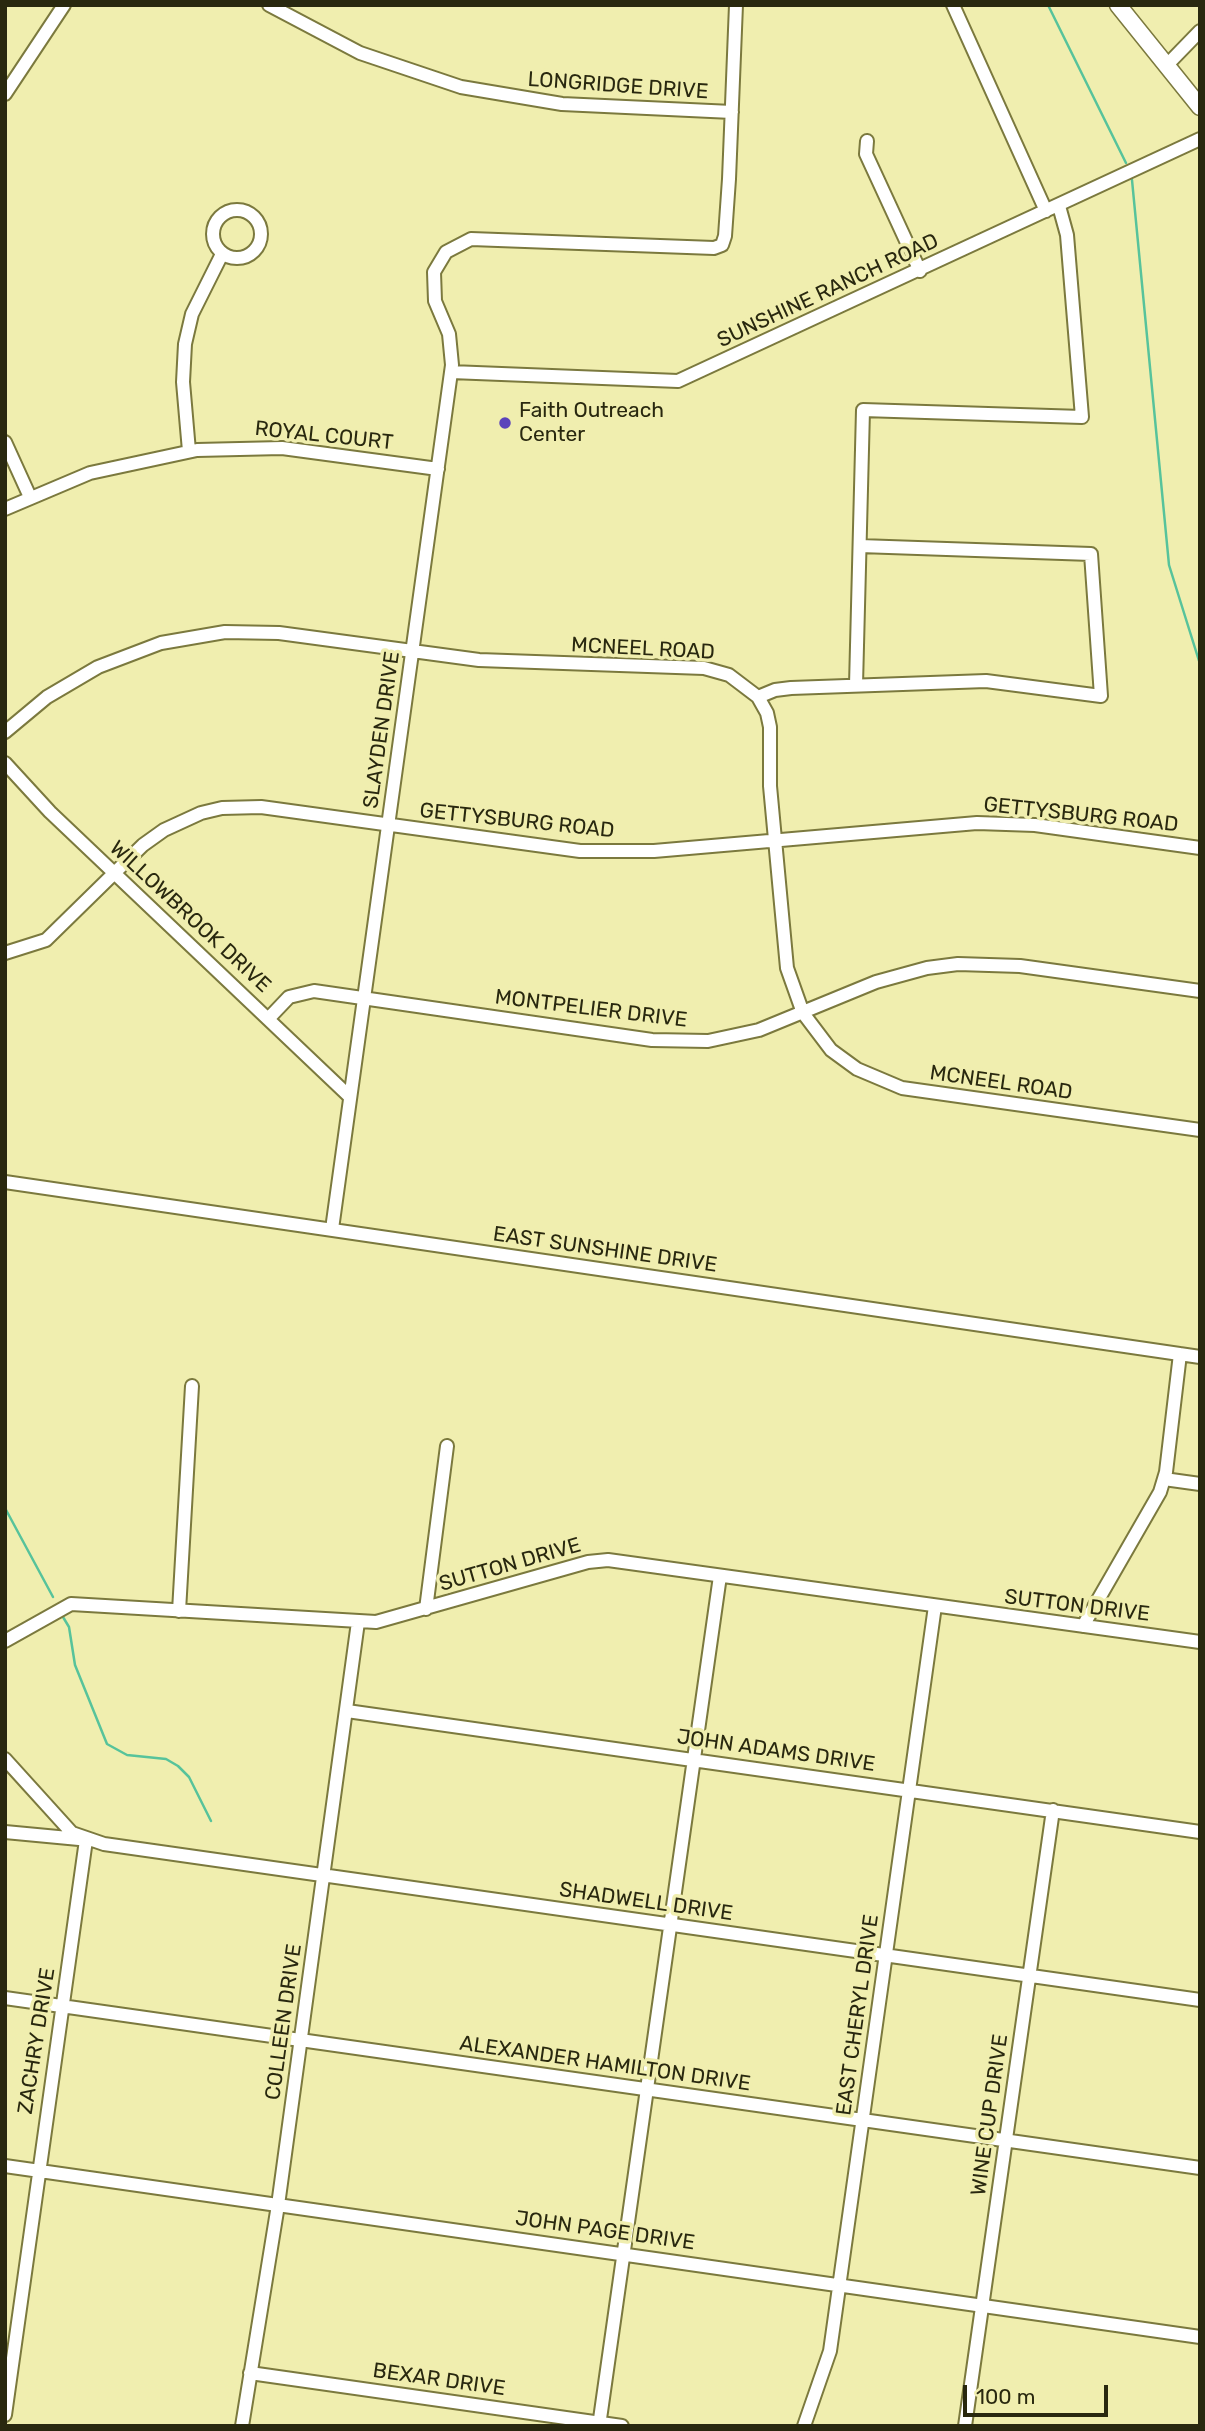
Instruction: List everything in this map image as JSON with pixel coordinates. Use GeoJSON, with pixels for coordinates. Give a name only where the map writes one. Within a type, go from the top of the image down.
{"type":"FeatureCollection","features":[{"type":"Feature","properties":{"kind":"main road"},"geometry":{"type":"LineString","coordinates":[[1118,5],[1200,107]]}},
{"type":"Feature","properties":{"kind":"street"},"geometry":{"type":"LineString","coordinates":[[5,94],[64,5]]}},
{"type":"Feature","properties":{"kind":"street","name":"LONGRIDGE DRIVE"},"geometry":{"type":"LineString","coordinates":[[269,5],[360,53],[461,87],[562,104],[732,112]]}},
{"type":"Feature","properties":{"kind":"street"},"geometry":{"type":"LineString","coordinates":[[732,112],[736,5]]}},
{"type":"Feature","properties":{"kind":"street"},"geometry":{"type":"LineString","coordinates":[[953,5],[1046,211]]}},
{"type":"Feature","properties":{"kind":"street"},"geometry":{"type":"LineString","coordinates":[[1166,66],[1200,31]]}},
{"type":"Feature","properties":{"kind":"street","name":"SLAYDEN DRIVE"},"geometry":{"type":"LineString","coordinates":[[332,1229],[451,372],[449,334],[435,301],[432,286],[439,262],[462,241],[482,238],[714,248],[722,245],[726,225],[732,112]]}},
{"type":"Feature","properties":{"kind":"street","name":"SUNSHINE RANCH ROAD"},"geometry":{"type":"LineString","coordinates":[[451,372],[678,381],[1200,139]]}},
{"type":"Feature","properties":{"kind":"street"},"geometry":{"type":"LineString","coordinates":[[867,141],[866,154],[920,271]]}},
{"type":"Feature","properties":{"kind":"street"},"geometry":{"type":"LineString","coordinates":[[856,685],[863,410],[1082,417],[1067,235],[1059,206]]}},
{"type":"Feature","properties":{"kind":"street"},"geometry":{"type":"LineString","coordinates":[[189,451],[183,382],[185,344],[192,314],[222,254]]}},
{"type":"Feature","properties":{"kind":"street"},"geometry":{"type":"LineString","coordinates":[[5,443],[30,497]]}},
{"type":"Feature","properties":{"kind":"street","name":"ROYAL COURT"},"geometry":{"type":"LineString","coordinates":[[5,509],[90,473],[189,451],[240,447],[282,448],[438,469]]}},
{"type":"Feature","properties":{"kind":"street"},"geometry":{"type":"LineString","coordinates":[[758,697],[775,690],[986,681],[1101,696],[1091,554],[860,546]]}},
{"type":"Feature","properties":{"kind":"street","name":"MCNEEL ROAD"},"geometry":{"type":"LineString","coordinates":[[5,732],[47,697],[97,667],[140,650],[195,636],[259,631],[496,662],[704,668],[729,675],[744,683],[758,697],[770,727],[770,786],[784,951],[791,983],[803,1013],[820,1038],[844,1060],[889,1084],[1200,1130]]}},
{"type":"Feature","properties":{"kind":"street","name":"WILLOWBROOK DRIVE"},"geometry":{"type":"LineString","coordinates":[[5,763],[50,812],[350,1097]]}},
{"type":"Feature","properties":{"kind":"street","name":"GETTYSBURG ROAD"},"geometry":{"type":"LineString","coordinates":[[5,953],[46,940],[164,830],[201,813],[222,808],[261,807],[580,851],[654,851],[977,822],[1035,825],[1200,848]]}},
{"type":"Feature","properties":{"kind":"street","name":"MONTPELIER DRIVE"},"geometry":{"type":"LineString","coordinates":[[269,1018],[289,997],[305,992],[670,1042],[708,1041],[734,1037],[803,1013],[876,982],[927,968],[958,964],[1020,966],[1200,991]]}},
{"type":"Feature","properties":{"kind":"street","name":"EAST SUNSHINE DRIVE"},"geometry":{"type":"LineString","coordinates":[[5,1182],[1200,1357]]}},
{"type":"Feature","properties":{"kind":"street"},"geometry":{"type":"LineString","coordinates":[[1083,1626],[1154,1505],[1164,1479],[1180,1354]]}},
{"type":"Feature","properties":{"kind":"street"},"geometry":{"type":"LineString","coordinates":[[179,1611],[192,1386]]}},
{"type":"Feature","properties":{"kind":"street"},"geometry":{"type":"LineString","coordinates":[[426,1609],[447,1446]]}},
{"type":"Feature","properties":{"kind":"street"},"geometry":{"type":"LineString","coordinates":[[1164,1479],[1200,1484]]}},
{"type":"Feature","properties":{"kind":"street","name":"SUTTON DRIVE"},"geometry":{"type":"LineString","coordinates":[[5,1641],[71,1604],[376,1622],[597,1561],[1200,1642]]}},
{"type":"Feature","properties":{"kind":"street"},"geometry":{"type":"LineString","coordinates":[[599,2424],[720,1576]]}},
{"type":"Feature","properties":{"kind":"street","name":"EAST CHERYL DRIVE"},"geometry":{"type":"LineString","coordinates":[[804,2426],[827,2370],[935,1606]]}},
{"type":"Feature","properties":{"kind":"street","name":"COLLEEN DRIVE"},"geometry":{"type":"LineString","coordinates":[[242,2426],[302,2040],[358,1622]]}},
{"type":"Feature","properties":{"kind":"street","name":"JOHN ADAMS DRIVE"},"geometry":{"type":"LineString","coordinates":[[347,1711],[1200,1832]]}},
{"type":"Feature","properties":{"kind":"street"},"geometry":{"type":"LineString","coordinates":[[5,1759],[72,1833],[85,1840]]}},
{"type":"Feature","properties":{"kind":"street","name":"WINE CUP DRIVE"},"geometry":{"type":"LineString","coordinates":[[965,2426],[1054,1810]]}},
{"type":"Feature","properties":{"kind":"street","name":"SHADWELL DRIVE"},"geometry":{"type":"LineString","coordinates":[[5,1832],[85,1840],[1200,2000]]}},
{"type":"Feature","properties":{"kind":"street","name":"ZACHRY DRIVE"},"geometry":{"type":"LineString","coordinates":[[5,2415],[85,1840]]}},
{"type":"Feature","properties":{"kind":"street","name":"ALEXANDER HAMILTON DRIVE"},"geometry":{"type":"LineString","coordinates":[[5,1998],[1200,2168]]}},
{"type":"Feature","properties":{"kind":"street","name":"JOHN PAGE DRIVE"},"geometry":{"type":"LineString","coordinates":[[5,2166],[1200,2337]]}},
{"type":"Feature","properties":{"kind":"street","name":"BEXAR DRIVE"},"geometry":{"type":"LineString","coordinates":[[250,2373],[622,2426]]}},
{"type":"Feature","properties":{"kind":"waterway"},"geometry":{"type":"LineString","coordinates":[[1048,5],[1126,163]]}},
{"type":"Feature","properties":{"kind":"waterway"},"geometry":{"type":"LineString","coordinates":[[1132,180],[1169,565],[1200,664]]}},
{"type":"Feature","properties":{"kind":"waterway"},"geometry":{"type":"LineString","coordinates":[[5,1508],[53,1597]]}},
{"type":"Feature","properties":{"kind":"waterway"},"geometry":{"type":"LineString","coordinates":[[63,1617],[69,1627],[75,1665],[107,1744],[127,1755],[166,1759],[178,1766],[189,1777],[211,1821]]}},
{"type":"Feature","properties":{"kind":"place","name":"Faith Outreach Center"},"geometry":{"type":"Point","coordinates":[505,423]}}]}
